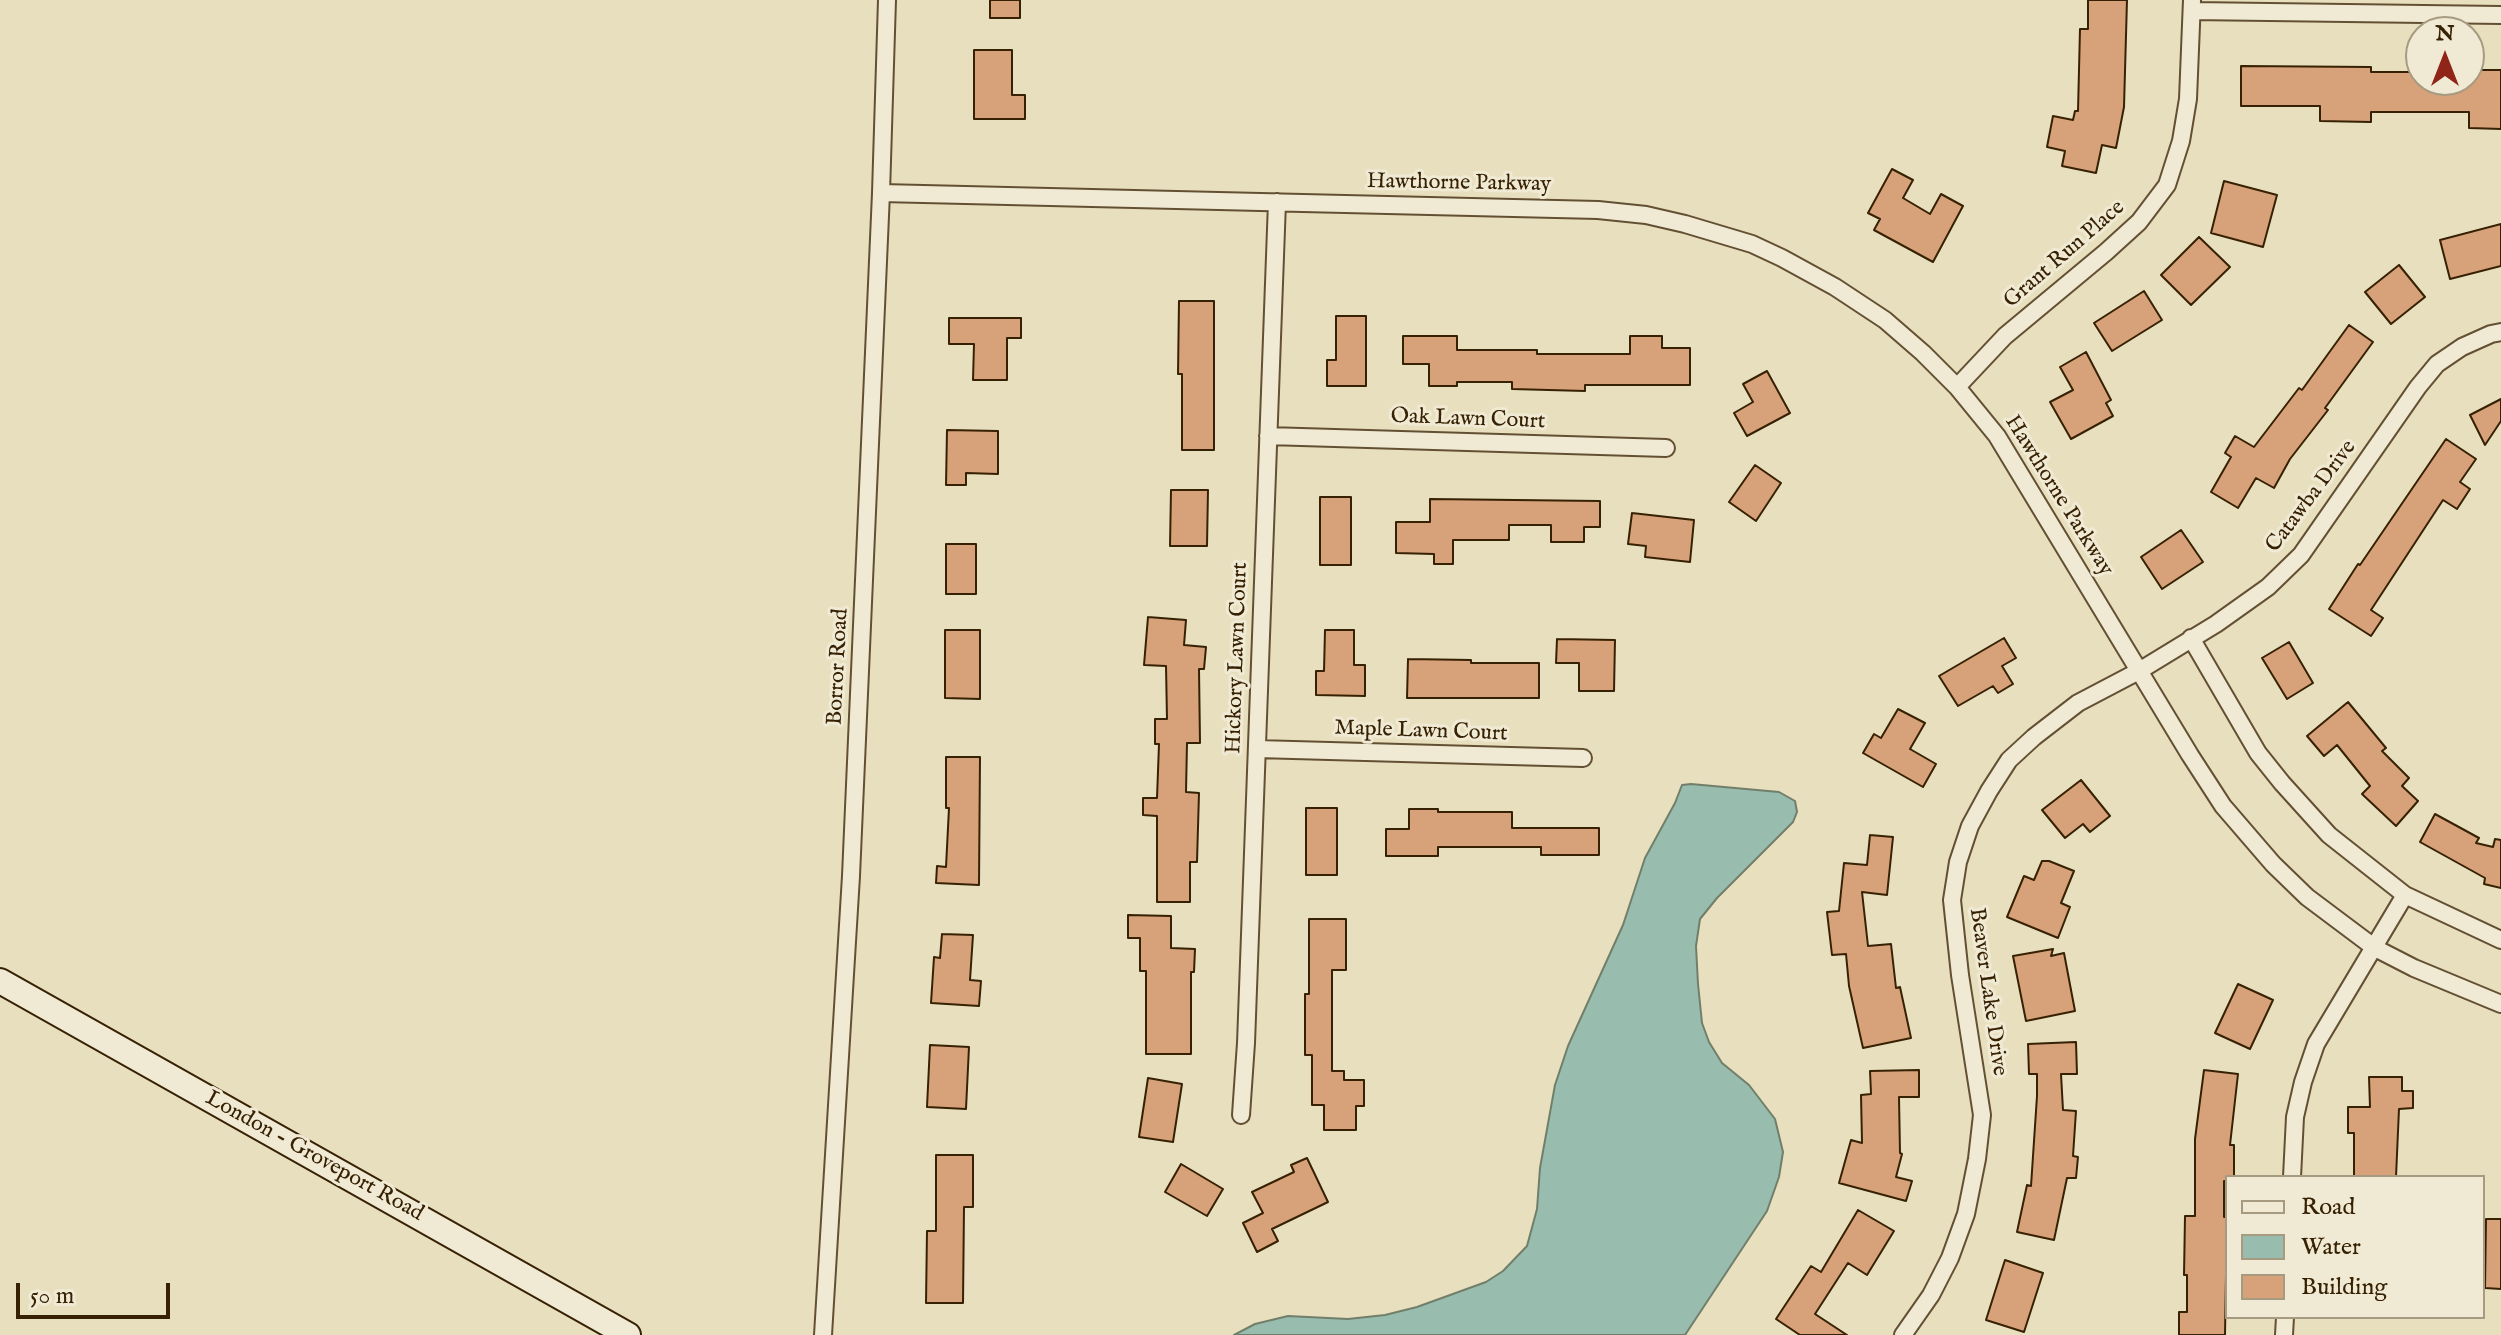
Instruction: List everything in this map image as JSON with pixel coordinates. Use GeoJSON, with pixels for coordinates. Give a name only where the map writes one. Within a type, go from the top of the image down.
{"type":"FeatureCollection","features":[{"type":"Feature","properties":{"kind":"main road","name":"London - Groveport Road"},"geometry":{"type":"LineString","coordinates":[[0,981],[628,1335]]}},
{"type":"Feature","properties":{"kind":"street","name":"Borror Road"},"geometry":{"type":"LineString","coordinates":[[823,1335],[851,876],[887,0]]}},
{"type":"Feature","properties":{"kind":"street"},"geometry":{"type":"LineString","coordinates":[[2192,5],[2501,15]]}},
{"type":"Feature","properties":{"kind":"street","name":"Grant Run Place"},"geometry":{"type":"LineString","coordinates":[[1957,387],[2005,336],[2139,222],[2167,185],[2181,141],[2188,99],[2192,5]]}},
{"type":"Feature","properties":{"kind":"street","name":"Hawthorne Parkway"},"geometry":{"type":"LineString","coordinates":[[881,193],[1598,210],[1646,215],[1752,244],[1835,287],[1885,320],[1957,387],[1997,436],[2018,468],[2223,806],[2273,864],[2307,897],[2375,948],[2414,968],[2501,1004]]}},
{"type":"Feature","properties":{"kind":"street","name":"Hickory Lawn Court"},"geometry":{"type":"LineString","coordinates":[[1241,1115],[1277,202]]}},
{"type":"Feature","properties":{"kind":"street","name":"Catawba Drive"},"geometry":{"type":"LineString","coordinates":[[2139,671],[2216,624],[2268,587],[2301,555],[2437,364],[2462,347],[2501,332]]}},
{"type":"Feature","properties":{"kind":"street","name":"Oak Lawn Court"},"geometry":{"type":"LineString","coordinates":[[1268,436],[1666,448]]}},
{"type":"Feature","properties":{"kind":"street"},"geometry":{"type":"LineString","coordinates":[[2191,638],[2258,753],[2329,835],[2405,895],[2501,940]]}},
{"type":"Feature","properties":{"kind":"street","name":"Beaver Lake Drive"},"geometry":{"type":"LineString","coordinates":[[1903,1335],[1931,1295],[1950,1258],[1966,1214],[1977,1159],[1982,1115],[1960,975],[1952,900],[1958,862],[1970,826],[2009,760],[2034,737],[2078,703],[2139,671]]}},
{"type":"Feature","properties":{"kind":"street","name":"Maple Lawn Court"},"geometry":{"type":"LineString","coordinates":[[1257,749],[1583,758]]}},
{"type":"Feature","properties":{"kind":"street"},"geometry":{"type":"LineString","coordinates":[[2292,1175],[2295,1117],[2316,1044],[2405,895]]}},
{"type":"Feature","properties":{"kind":"water"},"geometry":{"type":"Polygon","coordinates":[[[1682,785],[1779,792],[1795,801],[1797,812],[1793,822],[1700,919],[1696,946],[1702,1023],[1722,1063],[1749,1085],[1775,1119],[1783,1152],[1779,1177],[1767,1211],[1685,1335],[1234,1335],[1255,1324],[1288,1316],[1348,1319],[1417,1307],[1486,1282],[1503,1271],[1527,1246],[1537,1209],[1540,1168],[1555,1085],[1568,1046],[1623,925],[1645,858],[1682,785]]]}},
{"type":"Feature","properties":{"kind":"building"},"geometry":{"type":"Polygon","coordinates":[[[990,0],[1020,0],[1020,18],[990,18],[990,0]]]}},
{"type":"Feature","properties":{"kind":"building"},"geometry":{"type":"Polygon","coordinates":[[[2088,0],[2127,0],[2124,107],[2116,148],[2102,145],[2096,173],[2062,166],[2065,151],[2047,147],[2053,116],[2073,120],[2075,111],[2078,111],[2080,29],[2088,29],[2088,0]]]}},
{"type":"Feature","properties":{"kind":"building"},"geometry":{"type":"Polygon","coordinates":[[[974,50],[1012,50],[1012,95],[1025,95],[1025,119],[974,119],[974,50]]]}},
{"type":"Feature","properties":{"kind":"building"},"geometry":{"type":"Polygon","coordinates":[[[2241,66],[2371,67],[2371,72],[2405,72],[2405,96],[2485,96],[2485,70],[2501,70],[2501,129],[2469,128],[2469,112],[2371,112],[2371,122],[2320,121],[2320,106],[2241,106],[2241,66]]]}},
{"type":"Feature","properties":{"kind":"building"},"geometry":{"type":"Polygon","coordinates":[[[1892,169],[1913,180],[1903,198],[1930,214],[1941,194],[1963,206],[1933,262],[1874,230],[1880,219],[1868,213],[1892,169]]]}},
{"type":"Feature","properties":{"kind":"building"},"geometry":{"type":"Polygon","coordinates":[[[2224,181],[2277,195],[2263,247],[2211,233],[2224,181]]]}},
{"type":"Feature","properties":{"kind":"building"},"geometry":{"type":"Polygon","coordinates":[[[2501,224],[2501,266],[2450,279],[2440,240],[2501,224]]]}},
{"type":"Feature","properties":{"kind":"building"},"geometry":{"type":"Polygon","coordinates":[[[2199,237],[2230,267],[2191,305],[2161,275],[2199,237]]]}},
{"type":"Feature","properties":{"kind":"building"},"geometry":{"type":"Polygon","coordinates":[[[2399,265],[2425,297],[2391,324],[2365,292],[2399,265]]]}},
{"type":"Feature","properties":{"kind":"building"},"geometry":{"type":"Polygon","coordinates":[[[2144,291],[2162,320],[2112,351],[2094,323],[2144,291]]]}},
{"type":"Feature","properties":{"kind":"building"},"geometry":{"type":"Polygon","coordinates":[[[1179,301],[1214,301],[1214,450],[1182,450],[1182,374],[1178,374],[1179,301]]]}},
{"type":"Feature","properties":{"kind":"building"},"geometry":{"type":"Polygon","coordinates":[[[1336,316],[1366,316],[1366,386],[1327,386],[1327,360],[1336,360],[1336,316]]]}},
{"type":"Feature","properties":{"kind":"building"},"geometry":{"type":"Polygon","coordinates":[[[949,318],[1021,318],[1021,338],[1007,338],[1007,380],[973,380],[974,344],[949,344],[949,318]]]}},
{"type":"Feature","properties":{"kind":"building"},"geometry":{"type":"Polygon","coordinates":[[[2349,325],[2373,342],[2325,408],[2328,410],[2290,459],[2274,488],[2256,478],[2238,508],[2211,492],[2231,457],[2225,453],[2235,436],[2254,447],[2299,388],[2302,390],[2349,325]]]}},
{"type":"Feature","properties":{"kind":"building"},"geometry":{"type":"Polygon","coordinates":[[[1403,336],[1457,336],[1457,350],[1630,354],[1630,336],[1662,336],[1662,348],[1690,348],[1690,385],[1585,385],[1585,391],[1512,389],[1512,382],[1457,382],[1457,386],[1429,386],[1429,364],[1403,364],[1403,336]]]}},
{"type":"Feature","properties":{"kind":"building"},"geometry":{"type":"Polygon","coordinates":[[[2086,352],[2111,400],[2106,403],[2113,416],[2071,439],[2050,402],[2073,390],[2060,367],[2086,352]]]}},
{"type":"Feature","properties":{"kind":"building"},"geometry":{"type":"Polygon","coordinates":[[[1767,371],[1790,413],[1747,436],[1734,413],[1753,402],[1743,384],[1767,371]]]}},
{"type":"Feature","properties":{"kind":"building"},"geometry":{"type":"Polygon","coordinates":[[[2501,399],[2501,421],[2485,445],[2470,415],[2501,399]]]}},
{"type":"Feature","properties":{"kind":"building"},"geometry":{"type":"Polygon","coordinates":[[[947,430],[998,431],[998,474],[966,473],[966,485],[946,485],[947,430]]]}},
{"type":"Feature","properties":{"kind":"building"},"geometry":{"type":"Polygon","coordinates":[[[2446,439],[2476,459],[2460,482],[2470,489],[2457,509],[2443,500],[2371,610],[2383,618],[2371,636],[2329,609],[2446,439]]]}},
{"type":"Feature","properties":{"kind":"building"},"geometry":{"type":"Polygon","coordinates":[[[1755,465],[1781,483],[1756,521],[1729,502],[1755,465]]]}},
{"type":"Feature","properties":{"kind":"building"},"geometry":{"type":"Polygon","coordinates":[[[1171,490],[1208,490],[1207,546],[1170,546],[1171,490]]]}},
{"type":"Feature","properties":{"kind":"building"},"geometry":{"type":"Polygon","coordinates":[[[1320,497],[1351,497],[1351,565],[1320,565],[1320,497]]]}},
{"type":"Feature","properties":{"kind":"building"},"geometry":{"type":"Polygon","coordinates":[[[1430,499],[1600,501],[1600,527],[1584,527],[1584,542],[1551,542],[1551,525],[1509,525],[1509,540],[1453,540],[1453,564],[1434,564],[1434,554],[1396,553],[1396,522],[1430,522],[1430,499]]]}},
{"type":"Feature","properties":{"kind":"building"},"geometry":{"type":"Polygon","coordinates":[[[1632,513],[1694,520],[1690,562],[1645,557],[1646,546],[1628,544],[1632,513]]]}},
{"type":"Feature","properties":{"kind":"building"},"geometry":{"type":"Polygon","coordinates":[[[2181,530],[2203,562],[2162,589],[2141,557],[2181,530]]]}},
{"type":"Feature","properties":{"kind":"building"},"geometry":{"type":"Polygon","coordinates":[[[946,544],[976,544],[976,594],[946,594],[946,544]]]}},
{"type":"Feature","properties":{"kind":"building"},"geometry":{"type":"Polygon","coordinates":[[[1148,617],[1186,620],[1184,645],[1206,647],[1204,669],[1199,669],[1200,743],[1187,743],[1186,792],[1199,793],[1197,862],[1190,862],[1190,902],[1157,902],[1157,816],[1143,815],[1143,798],[1157,798],[1159,744],[1155,744],[1155,719],[1167,719],[1166,666],[1144,665],[1148,617]]]}},
{"type":"Feature","properties":{"kind":"building"},"geometry":{"type":"Polygon","coordinates":[[[945,630],[980,630],[980,699],[945,698],[945,630]]]}},
{"type":"Feature","properties":{"kind":"building"},"geometry":{"type":"Polygon","coordinates":[[[1325,630],[1354,630],[1354,665],[1365,665],[1365,696],[1316,695],[1316,671],[1324,671],[1325,630]]]}},
{"type":"Feature","properties":{"kind":"building"},"geometry":{"type":"Polygon","coordinates":[[[2004,638],[2016,658],[2002,666],[2013,684],[1998,693],[1993,686],[1958,706],[1939,676],[2004,638]]]}},
{"type":"Feature","properties":{"kind":"building"},"geometry":{"type":"Polygon","coordinates":[[[1557,639],[1615,640],[1614,691],[1579,691],[1579,663],[1556,663],[1557,639]]]}},
{"type":"Feature","properties":{"kind":"building"},"geometry":{"type":"Polygon","coordinates":[[[2289,642],[2313,683],[2287,699],[2262,658],[2289,642]]]}},
{"type":"Feature","properties":{"kind":"building"},"geometry":{"type":"Polygon","coordinates":[[[1408,659],[1539,663],[1539,698],[1407,698],[1408,659]]]}},
{"type":"Feature","properties":{"kind":"building"},"geometry":{"type":"Polygon","coordinates":[[[2348,702],[2386,748],[2382,751],[2409,778],[2402,786],[2418,801],[2396,826],[2362,794],[2370,786],[2337,745],[2324,756],[2307,736],[2348,702]]]}},
{"type":"Feature","properties":{"kind":"building"},"geometry":{"type":"Polygon","coordinates":[[[1898,709],[1925,723],[1910,749],[1936,764],[1923,787],[1863,753],[1874,734],[1881,738],[1898,709]]]}},
{"type":"Feature","properties":{"kind":"building"},"geometry":{"type":"Polygon","coordinates":[[[946,757],[980,757],[979,885],[936,883],[937,866],[946,867],[949,808],[946,808],[946,757]]]}},
{"type":"Feature","properties":{"kind":"building"},"geometry":{"type":"Polygon","coordinates":[[[2081,780],[2110,816],[2090,832],[2083,824],[2065,838],[2042,810],[2081,780]]]}},
{"type":"Feature","properties":{"kind":"building"},"geometry":{"type":"Polygon","coordinates":[[[1306,808],[1337,808],[1337,875],[1306,875],[1306,808]]]}},
{"type":"Feature","properties":{"kind":"building"},"geometry":{"type":"Polygon","coordinates":[[[1409,809],[1512,812],[1512,828],[1599,828],[1599,855],[1541,855],[1541,847],[1438,847],[1438,856],[1386,856],[1386,829],[1409,829],[1409,809]]]}},
{"type":"Feature","properties":{"kind":"building"},"geometry":{"type":"Polygon","coordinates":[[[2435,814],[2479,838],[2476,843],[2493,847],[2495,839],[2501,840],[2501,888],[2484,884],[2485,878],[2420,842],[2435,814]]]}},
{"type":"Feature","properties":{"kind":"building"},"geometry":{"type":"Polygon","coordinates":[[[1870,835],[1893,837],[1887,895],[1862,892],[1868,946],[1891,944],[1896,988],[1900,987],[1911,1038],[1863,1048],[1849,986],[1846,954],[1832,955],[1827,912],[1839,911],[1844,863],[1867,865],[1870,835]]]}},
{"type":"Feature","properties":{"kind":"building"},"geometry":{"type":"Polygon","coordinates":[[[2042,861],[2074,871],[2061,903],[2070,907],[2058,938],[2007,917],[2024,876],[2034,880],[2042,861]]]}},
{"type":"Feature","properties":{"kind":"building"},"geometry":{"type":"Polygon","coordinates":[[[1128,915],[1171,916],[1171,948],[1195,949],[1194,972],[1191,972],[1191,1054],[1146,1054],[1146,971],[1140,971],[1140,938],[1128,938],[1128,915]]]}},
{"type":"Feature","properties":{"kind":"building"},"geometry":{"type":"Polygon","coordinates":[[[1309,919],[1346,919],[1346,970],[1332,970],[1332,1071],[1344,1071],[1344,1080],[1364,1080],[1364,1106],[1356,1106],[1356,1130],[1324,1130],[1324,1105],[1312,1105],[1312,1055],[1305,1055],[1309,919]]]}},
{"type":"Feature","properties":{"kind":"building"},"geometry":{"type":"Polygon","coordinates":[[[942,934],[973,935],[970,980],[981,981],[979,1006],[931,1003],[934,957],[940,958],[942,934]]]}},
{"type":"Feature","properties":{"kind":"building"},"geometry":{"type":"Polygon","coordinates":[[[2053,949],[2051,956],[2064,953],[2075,1011],[2026,1021],[2013,956],[2053,949]]]}},
{"type":"Feature","properties":{"kind":"building"},"geometry":{"type":"Polygon","coordinates":[[[2238,984],[2273,1000],[2250,1049],[2215,1033],[2238,984]]]}},
{"type":"Feature","properties":{"kind":"building"},"geometry":{"type":"Polygon","coordinates":[[[2076,1042],[2077,1074],[2061,1074],[2063,1110],[2076,1111],[2073,1156],[2078,1157],[2076,1178],[2067,1178],[2054,1240],[2017,1232],[2027,1185],[2031,1186],[2037,1096],[2037,1074],[2029,1074],[2028,1044],[2076,1042]]]}},
{"type":"Feature","properties":{"kind":"building"},"geometry":{"type":"Polygon","coordinates":[[[930,1045],[969,1047],[966,1109],[927,1107],[930,1045]]]}},
{"type":"Feature","properties":{"kind":"building"},"geometry":{"type":"Polygon","coordinates":[[[1919,1070],[1919,1097],[1899,1097],[1902,1154],[1896,1177],[1912,1181],[1906,1201],[1839,1183],[1851,1140],[1862,1143],[1861,1095],[1871,1094],[1870,1071],[1919,1070]]]}},
{"type":"Feature","properties":{"kind":"building"},"geometry":{"type":"Polygon","coordinates":[[[2204,1070],[2238,1074],[2230,1145],[2234,1145],[2234,1175],[2225,1175],[2224,1181],[2225,1335],[2179,1335],[2179,1312],[2187,1312],[2185,1216],[2195,1216],[2195,1139],[2204,1070]]]}},
{"type":"Feature","properties":{"kind":"building"},"geometry":{"type":"Polygon","coordinates":[[[2369,1077],[2402,1077],[2402,1091],[2413,1091],[2413,1108],[2399,1109],[2396,1175],[2354,1175],[2354,1133],[2348,1133],[2348,1107],[2370,1107],[2369,1077]]]}},
{"type":"Feature","properties":{"kind":"building"},"geometry":{"type":"Polygon","coordinates":[[[1148,1078],[1182,1084],[1173,1142],[1139,1137],[1148,1078]]]}},
{"type":"Feature","properties":{"kind":"building"},"geometry":{"type":"Polygon","coordinates":[[[936,1155],[973,1155],[973,1207],[964,1207],[963,1303],[926,1303],[927,1231],[936,1231],[936,1155]]]}},
{"type":"Feature","properties":{"kind":"building"},"geometry":{"type":"Polygon","coordinates":[[[1307,1158],[1328,1202],[1272,1229],[1278,1241],[1257,1252],[1243,1223],[1263,1213],[1252,1192],[1294,1172],[1291,1165],[1307,1158]]]}},
{"type":"Feature","properties":{"kind":"building"},"geometry":{"type":"Polygon","coordinates":[[[1181,1164],[1223,1189],[1207,1216],[1165,1192],[1181,1164]]]}},
{"type":"Feature","properties":{"kind":"building"},"geometry":{"type":"Polygon","coordinates":[[[1858,1210],[1894,1231],[1867,1275],[1848,1263],[1815,1314],[1847,1335],[1800,1335],[1776,1319],[1811,1266],[1821,1272],[1858,1210]]]}},
{"type":"Feature","properties":{"kind":"building"},"geometry":{"type":"Polygon","coordinates":[[[2486,1219],[2501,1219],[2501,1289],[2485,1288],[2486,1219]]]}},
{"type":"Feature","properties":{"kind":"building"},"geometry":{"type":"Polygon","coordinates":[[[2005,1260],[2043,1273],[2024,1332],[1986,1320],[2005,1260]]]}}]}
